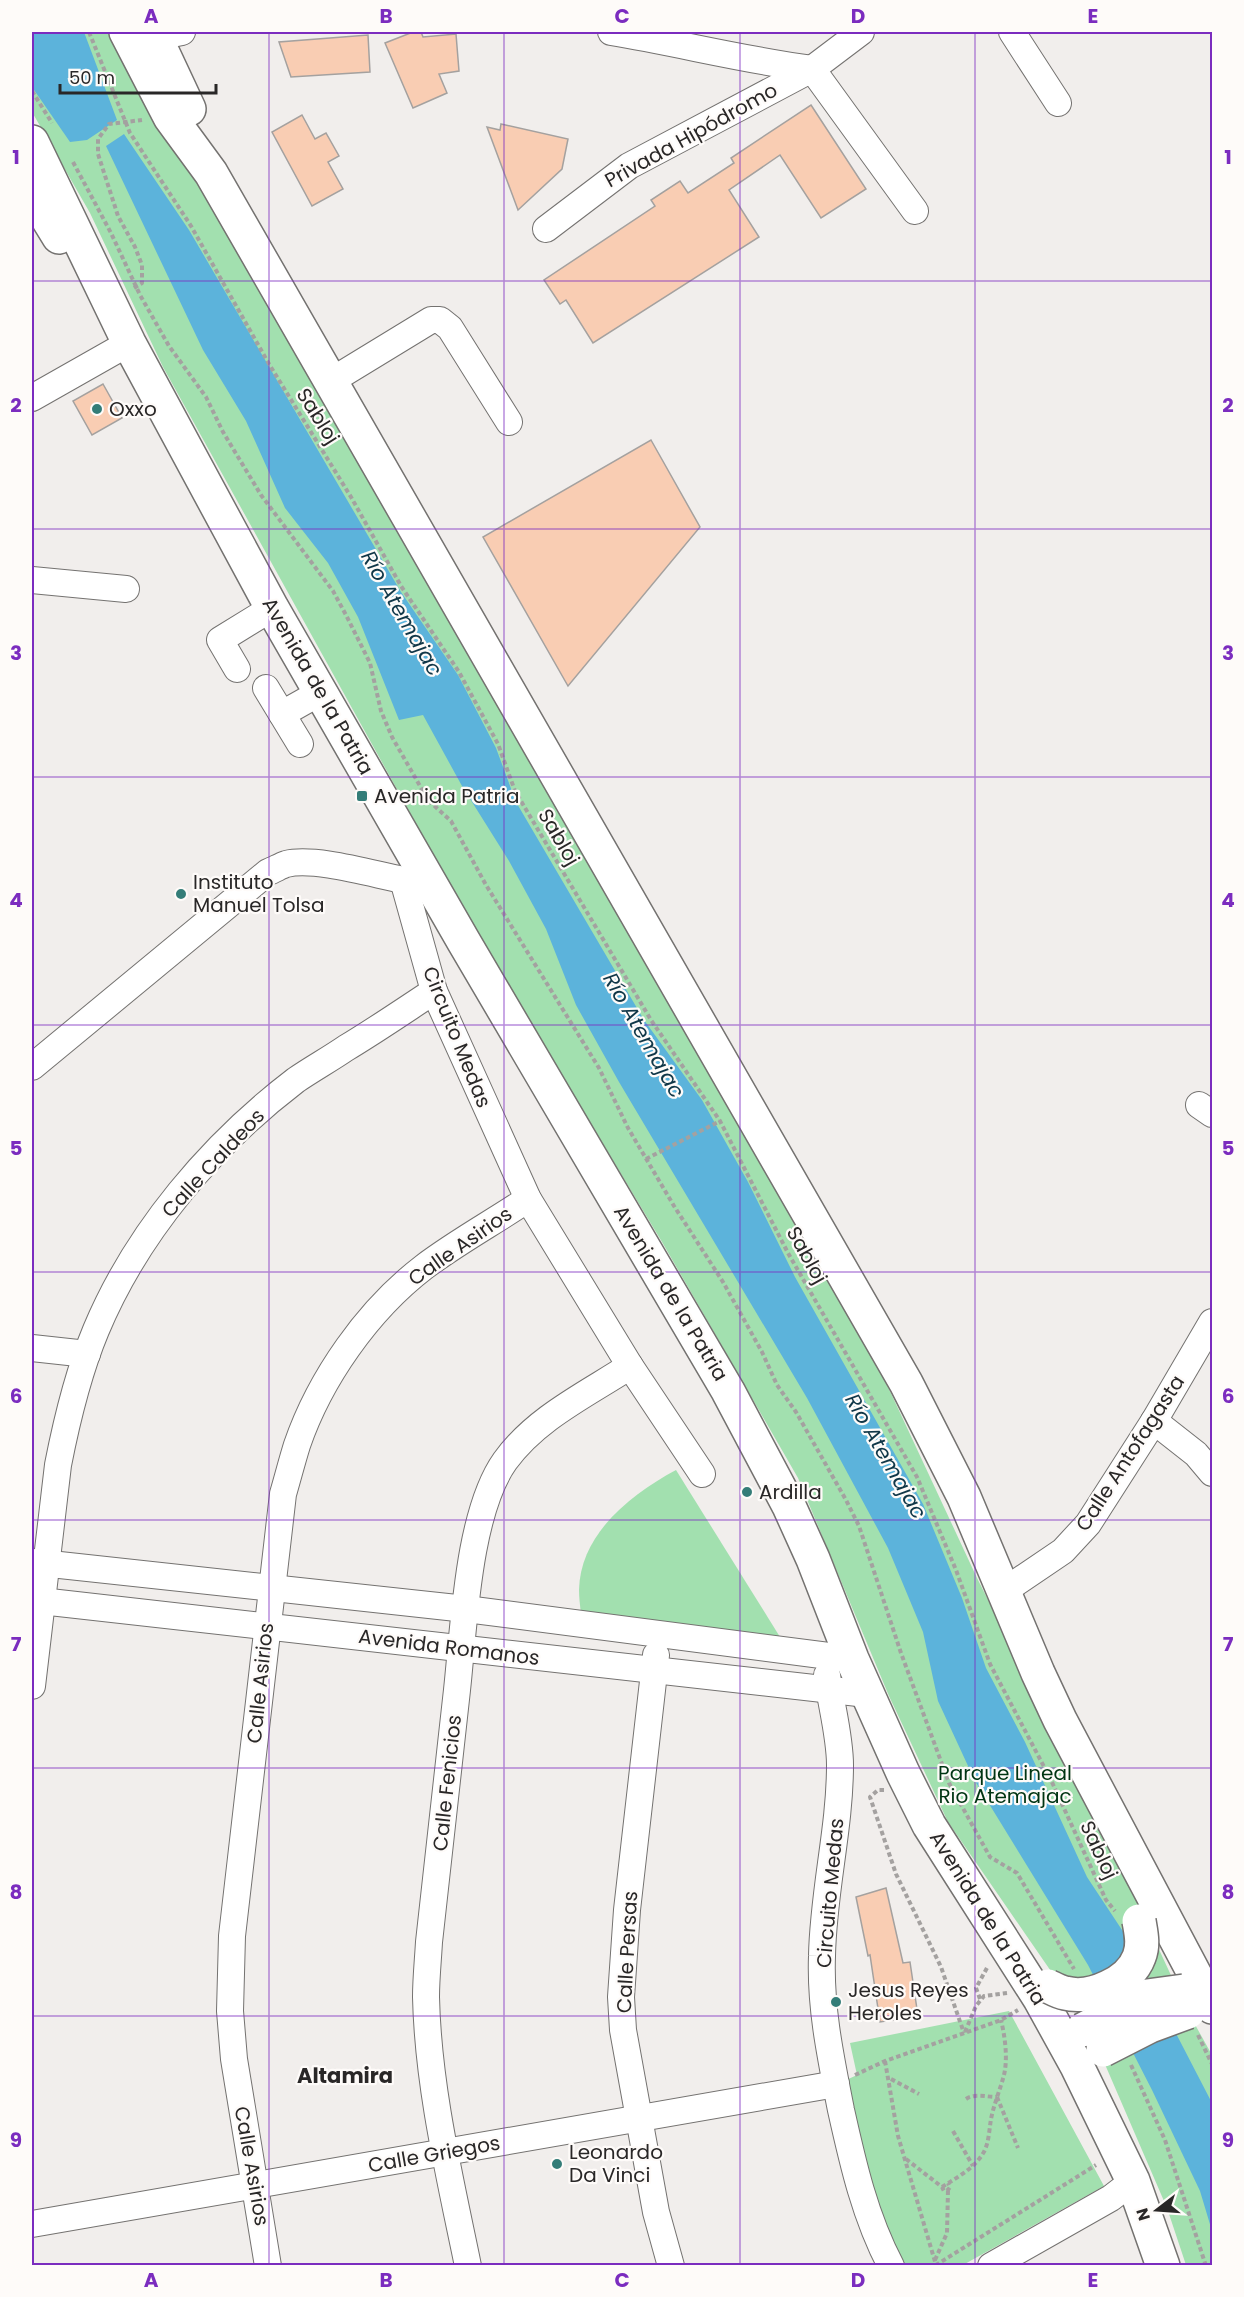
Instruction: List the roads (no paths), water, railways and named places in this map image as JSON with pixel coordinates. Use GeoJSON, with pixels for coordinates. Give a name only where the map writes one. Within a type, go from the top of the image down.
{"type":"FeatureCollection","features":[{"type":"Feature","properties":{"kind":"main road"},"geometry":{"type":"LineString","coordinates":[[154,33],[170,117],[211,172],[906,1383],[964,1497],[1038,1673],[1202,2004]]}},
{"type":"Feature","properties":{"kind":"main road"},"geometry":{"type":"LineString","coordinates":[[154,33],[189,109],[211,172]]}},
{"type":"Feature","properties":{"kind":"main road","name":"Avenida de la Patria"},"geometry":{"type":"LineString","coordinates":[[45,136],[129,295],[129,344]]}},
{"type":"Feature","properties":{"kind":"main road","name":"Avenida de la Patria"},"geometry":{"type":"LineString","coordinates":[[32,193],[89,290],[129,344],[272,608],[321,692],[408,867],[728,1391],[762,1452],[813,1559],[838,1658],[867,1694],[929,1825],[951,1861],[1082,2047],[1163,2265]]}},
{"type":"Feature","properties":{"kind":"main road"},"geometry":{"type":"LineString","coordinates":[[1048,1986],[1066,1994],[1086,1994],[1114,1983],[1129,1974],[1139,1958],[1141,1930],[1089,1775]]}},
{"type":"Feature","properties":{"kind":"main road"},"geometry":{"type":"LineString","coordinates":[[951,1861],[994,1900],[1048,1986],[1082,2047],[1147,1996],[1202,2004]]}},
{"type":"Feature","properties":{"kind":"street"},"geometry":{"type":"LineString","coordinates":[[611,32],[669,37],[754,61],[819,64]]}},
{"type":"Feature","properties":{"kind":"street"},"geometry":{"type":"LineString","coordinates":[[828,32],[819,64],[915,211]]}},
{"type":"Feature","properties":{"kind":"street","name":"Privada Hipódromo"},"geometry":{"type":"LineString","coordinates":[[546,229],[629,166],[819,64],[861,32]]}},
{"type":"Feature","properties":{"kind":"street"},"geometry":{"type":"LineString","coordinates":[[1012,32],[1058,103]]}},
{"type":"Feature","properties":{"kind":"street"},"geometry":{"type":"LineString","coordinates":[[331,381],[431,320],[440,320],[450,328],[509,422]]}},
{"type":"Feature","properties":{"kind":"street"},"geometry":{"type":"LineString","coordinates":[[32,398],[129,344]]}},
{"type":"Feature","properties":{"kind":"street"},"geometry":{"type":"LineString","coordinates":[[32,580],[126,589]]}},
{"type":"Feature","properties":{"kind":"street"},"geometry":{"type":"LineString","coordinates":[[237,669],[215,632],[272,608]]}},
{"type":"Feature","properties":{"kind":"street"},"geometry":{"type":"LineString","coordinates":[[266,688],[300,744]]}},
{"type":"Feature","properties":{"kind":"street"},"geometry":{"type":"LineString","coordinates":[[282,714],[321,692]]}},
{"type":"Feature","properties":{"kind":"street"},"geometry":{"type":"LineString","coordinates":[[32,1067],[268,872],[286,864],[304,863],[332,866],[408,867]]}},
{"type":"Feature","properties":{"kind":"street","name":"Circuito Medas"},"geometry":{"type":"LineString","coordinates":[[408,867],[434,991],[528,1199],[630,1366],[702,1474]]}},
{"type":"Feature","properties":{"kind":"street","name":"Calle Caldeos"},"geometry":{"type":"LineString","coordinates":[[32,1686],[39,1563],[64,1432],[87,1354],[120,1282],[152,1229],[202,1169],[245,1123],[297,1080],[434,991]]}},
{"type":"Feature","properties":{"kind":"street","name":"Calle Asirios"},"geometry":{"type":"LineString","coordinates":[[268,2265],[234,2059],[230,1973],[232,1936],[283,1494],[297,1444],[314,1404],[340,1360],[370,1319],[424,1268],[528,1199]]}},
{"type":"Feature","properties":{"kind":"street","name":"Calle Antofagasta"},"geometry":{"type":"LineString","coordinates":[[1004,1592],[1063,1551],[1088,1524],[1154,1421],[1212,1322]]}},
{"type":"Feature","properties":{"kind":"street"},"geometry":{"type":"LineString","coordinates":[[32,1348],[87,1354]]}},
{"type":"Feature","properties":{"kind":"street","name":"Calle Fenicios"},"geometry":{"type":"LineString","coordinates":[[468,2265],[444,2152],[426,1997],[429,1942],[466,1609],[478,1529],[490,1489],[503,1463],[518,1444],[548,1418],[630,1366]]}},
{"type":"Feature","properties":{"kind":"street"},"geometry":{"type":"LineString","coordinates":[[1154,1421],[1196,1454],[1212,1473]]}},
{"type":"Feature","properties":{"kind":"street","name":"Avenida Romanos"},"geometry":{"type":"LineString","coordinates":[[39,1563],[466,1609],[838,1658]]}},
{"type":"Feature","properties":{"kind":"street","name":"Avenida Romanos"},"geometry":{"type":"LineString","coordinates":[[37,1600],[867,1694]]}},
{"type":"Feature","properties":{"kind":"street","name":"Calle Persas"},"geometry":{"type":"LineString","coordinates":[[658,1634],[627,1910],[621,1997],[623,2030],[656,2212],[671,2265]]}},
{"type":"Feature","properties":{"kind":"street","name":"Circuito Medas"},"geometry":{"type":"LineString","coordinates":[[838,1658],[829,1691],[840,1762],[840,1788],[825,1911],[822,1997],[836,2084],[862,2196],[873,2229],[891,2265]]}},
{"type":"Feature","properties":{"kind":"street","name":"Calle Griegos"},"geometry":{"type":"LineString","coordinates":[[32,2224],[836,2084]]}},
{"type":"Feature","properties":{"kind":"street"},"geometry":{"type":"LineString","coordinates":[[991,2265],[1111,2198],[1133,2181]]}},
{"type":"Feature","properties":{"kind":"water"},"geometry":{"type":"Polygon","coordinates":[[[32,32],[84,32],[117,120],[87,140],[70,142],[32,87],[32,32]]]}},
{"type":"Feature","properties":{"kind":"water","name":"Río Atemajac"},"geometry":{"type":"Polygon","coordinates":[[[124,134],[189,230],[401,592],[458,675],[496,748],[516,802],[644,1020],[702,1100],[748,1182],[795,1277],[923,1504],[962,1598],[986,1668],[1025,1742],[1087,1877],[1124,1933],[1212,2103],[1212,2231],[1200,2191],[1152,2090],[1088,1965],[975,1781],[938,1701],[923,1632],[888,1548],[807,1398],[619,1082],[576,1005],[546,929],[509,861],[462,786],[423,715],[399,720],[358,617],[328,563],[285,508],[246,421],[203,350],[106,146],[124,134]]]}},
{"type":"Feature","properties":{"kind":"place","name":"Oxxo"},"geometry":{"type":"Point","coordinates":[97,409]}},
{"type":"Feature","properties":{"kind":"place","name":"Avenida Patria"},"geometry":{"type":"Point","coordinates":[362,796]}},
{"type":"Feature","properties":{"kind":"place","name":"Instituto Manuel Tolsa"},"geometry":{"type":"Point","coordinates":[181,894]}},
{"type":"Feature","properties":{"kind":"place","name":"Ardilla"},"geometry":{"type":"Point","coordinates":[747,1492]}},
{"type":"Feature","properties":{"kind":"place","name":"Jesus Reyes Heroles"},"geometry":{"type":"Point","coordinates":[836,2002]}},
{"type":"Feature","properties":{"kind":"place","name":"Leonardo Da Vinci"},"geometry":{"type":"Point","coordinates":[557,2164]}},
{"type":"Feature","properties":{"kind":"district","name":"Altamira"},"geometry":{"type":"Point","coordinates":[345,2075]}},
{"type":"Feature","properties":{"kind":"park label","name":"Parque Lineal Rio Atemajac"},"geometry":{"type":"Point","coordinates":[1005,1784]}}]}
